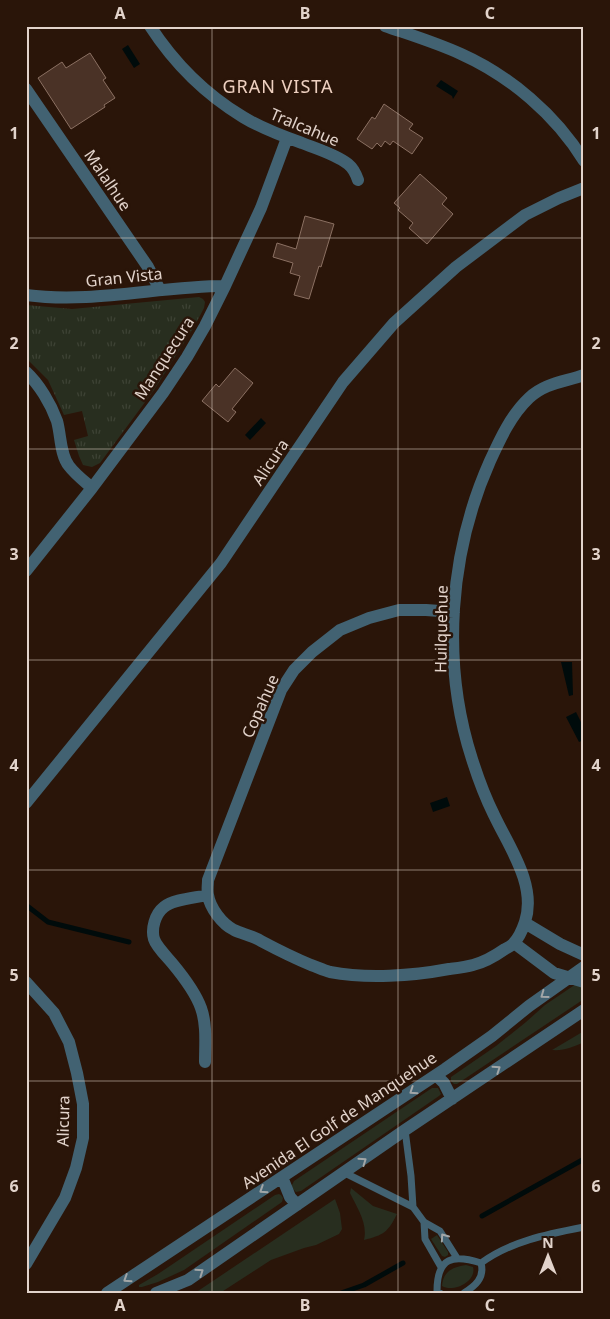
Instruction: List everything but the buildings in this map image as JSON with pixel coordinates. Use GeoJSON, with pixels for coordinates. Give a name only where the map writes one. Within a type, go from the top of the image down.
{"type":"FeatureCollection","features":[{"type":"Feature","properties":{"kind":"street","name":"Tralcahue"},"geometry":{"type":"LineString","coordinates":[[150,26],[171,56],[203,88],[222,103],[265,128],[341,160],[352,168],[358,180]]}},
{"type":"Feature","properties":{"kind":"street"},"geometry":{"type":"LineString","coordinates":[[385,26],[462,54],[504,78],[547,115],[569,139],[584,162]]}},
{"type":"Feature","properties":{"kind":"street","name":"Malalhue"},"geometry":{"type":"LineString","coordinates":[[26,89],[148,267],[160,290]]}},
{"type":"Feature","properties":{"kind":"street","name":"Manquecura"},"geometry":{"type":"LineString","coordinates":[[26,570],[92,488],[163,393],[205,326],[262,208],[287,138]]}},
{"type":"Feature","properties":{"kind":"street","name":"Alicura"},"geometry":{"type":"LineString","coordinates":[[26,803],[221,563],[343,382],[394,323],[456,267],[525,215],[584,188]]}},
{"type":"Feature","properties":{"kind":"street","name":"Gran Vista"},"geometry":{"type":"LineString","coordinates":[[26,295],[79,298],[198,286],[225,286]]}},
{"type":"Feature","properties":{"kind":"street"},"geometry":{"type":"LineString","coordinates":[[26,372],[34,379],[44,394],[56,421],[62,450],[68,465],[92,488]]}},
{"type":"Feature","properties":{"kind":"street","name":"Huilquehue"},"geometry":{"type":"LineString","coordinates":[[514,944],[525,923],[527,910],[524,877],[482,787],[466,738],[458,702],[454,668],[453,640],[457,581],[462,550],[487,468],[515,414],[538,391],[553,384],[584,375]]}},
{"type":"Feature","properties":{"kind":"street","name":"Copahue"},"geometry":{"type":"LineString","coordinates":[[208,895],[208,880],[214,861],[281,690],[294,670],[312,652],[340,630],[370,618],[399,610],[454,612]]}},
{"type":"Feature","properties":{"kind":"street"},"geometry":{"type":"LineString","coordinates":[[205,1062],[205,1024],[201,1007],[178,970],[154,940],[153,926],[158,915],[164,907],[180,900],[208,895],[212,907],[223,922],[231,928],[257,939],[292,958],[328,971],[355,974],[401,975],[435,972],[474,965],[514,944],[554,973],[584,982]]}},
{"type":"Feature","properties":{"kind":"street"},"geometry":{"type":"LineString","coordinates":[[525,923],[560,944],[584,955]]}},
{"type":"Feature","properties":{"kind":"street","name":"Avenida El Golf de Manquehue"},"geometry":{"type":"LineString","coordinates":[[107,1293],[436,1075],[492,1036],[529,1006],[584,967]]}},
{"type":"Feature","properties":{"kind":"street","name":"Alicura"},"geometry":{"type":"LineString","coordinates":[[26,982],[54,1013],[69,1042],[83,1104],[82,1138],[76,1168],[65,1198],[26,1264]]}},
{"type":"Feature","properties":{"kind":"street"},"geometry":{"type":"LineString","coordinates":[[156,1293],[188,1280],[405,1130],[584,1010]]}},
{"type":"Feature","properties":{"kind":"street"},"geometry":{"type":"LineString","coordinates":[[436,1075],[444,1083],[452,1099]]}},
{"type":"Feature","properties":{"kind":"street"},"geometry":{"type":"LineString","coordinates":[[282,1177],[290,1196],[297,1205]]}},
{"type":"Feature","properties":{"kind":"lane"},"geometry":{"type":"LineString","coordinates":[[405,1130],[413,1207]]}},
{"type":"Feature","properties":{"kind":"lane"},"geometry":{"type":"LineString","coordinates":[[345,1173],[413,1207],[424,1222],[440,1231],[457,1258]]}},
{"type":"Feature","properties":{"kind":"lane"},"geometry":{"type":"LineString","coordinates":[[424,1222],[425,1239],[441,1267]]}},
{"type":"Feature","properties":{"kind":"lane"},"geometry":{"type":"LineString","coordinates":[[481,1263],[513,1244],[584,1227]]}},
{"type":"Feature","properties":{"kind":"lane"},"geometry":{"type":"LineString","coordinates":[[436,1292],[441,1267],[448,1261],[457,1258],[481,1263]]}},
{"type":"Feature","properties":{"kind":"lane"},"geometry":{"type":"LineString","coordinates":[[464,1293],[480,1280],[483,1270],[481,1263]]}},
{"type":"Feature","properties":{"kind":"green space"},"geometry":{"type":"Polygon","coordinates":[[[199,297],[205,302],[204,308],[154,390],[100,463],[92,467],[83,465],[74,440],[88,436],[82,411],[64,415],[48,380],[26,358],[26,305],[72,309],[199,297]]]}},
{"type":"Feature","properties":{"kind":"green space"},"geometry":{"type":"Polygon","coordinates":[[[576,984],[584,987],[584,999],[457,1084],[451,1081],[451,1077],[496,1046],[545,1005],[576,984]]]}},
{"type":"Feature","properties":{"kind":"green space"},"geometry":{"type":"Polygon","coordinates":[[[584,1031],[584,1042],[564,1049],[552,1050],[584,1031]]]}},
{"type":"Feature","properties":{"kind":"green space"},"geometry":{"type":"Polygon","coordinates":[[[432,1088],[438,1088],[441,1094],[301,1191],[296,1192],[291,1187],[294,1181],[432,1088]]]}},
{"type":"Feature","properties":{"kind":"green space"},"geometry":{"type":"Polygon","coordinates":[[[351,1188],[373,1206],[397,1214],[385,1232],[364,1240],[363,1222],[350,1193],[351,1188]]]}},
{"type":"Feature","properties":{"kind":"green space"},"geometry":{"type":"Polygon","coordinates":[[[279,1194],[283,1198],[282,1202],[184,1270],[158,1282],[139,1287],[139,1285],[279,1194]]]}},
{"type":"Feature","properties":{"kind":"green space"},"geometry":{"type":"Polygon","coordinates":[[[335,1199],[340,1213],[342,1229],[339,1234],[316,1245],[271,1260],[220,1293],[195,1293],[335,1199]]]}},
{"type":"Feature","properties":{"kind":"green space"},"geometry":{"type":"Polygon","coordinates":[[[437,1235],[448,1252],[448,1255],[445,1257],[442,1256],[431,1239],[437,1235]]]}},
{"type":"Feature","properties":{"kind":"green space"},"geometry":{"type":"Polygon","coordinates":[[[466,1265],[473,1267],[472,1277],[468,1281],[458,1287],[447,1288],[442,1286],[444,1277],[449,1271],[466,1265]]]}},
{"type":"Feature","properties":{"kind":"shaded area"},"geometry":{"type":"Polygon","coordinates":[[[128,45],[140,64],[134,68],[122,49],[128,45]]]}},
{"type":"Feature","properties":{"kind":"shaded area"},"geometry":{"type":"Polygon","coordinates":[[[441,80],[458,91],[453,99],[452,96],[436,86],[441,80]]]}},
{"type":"Feature","properties":{"kind":"shaded area"},"geometry":{"type":"Polygon","coordinates":[[[261,418],[266,423],[250,440],[245,435],[261,418]]]}},
{"type":"Feature","properties":{"kind":"shaded area"},"geometry":{"type":"Polygon","coordinates":[[[561,662],[572,662],[573,695],[569,696],[561,662]]]}},
{"type":"Feature","properties":{"kind":"shaded area"},"geometry":{"type":"Polygon","coordinates":[[[576,712],[584,728],[584,740],[579,742],[566,717],[576,712]]]}},
{"type":"Feature","properties":{"kind":"shaded area"},"geometry":{"type":"Polygon","coordinates":[[[447,797],[450,806],[433,812],[430,803],[447,797]]]}},
{"type":"Feature","properties":{"kind":"waterway"},"geometry":{"type":"LineString","coordinates":[[26,905],[48,922],[129,942]]}},
{"type":"Feature","properties":{"kind":"waterway"},"geometry":{"type":"LineString","coordinates":[[482,1216],[584,1159]]}},
{"type":"Feature","properties":{"kind":"waterway"},"geometry":{"type":"LineString","coordinates":[[341,1293],[364,1285],[403,1263]]}},
{"type":"Feature","properties":{"kind":"district","name":"GRAN VISTA"},"geometry":{"type":"Point","coordinates":[278,86]}}]}
